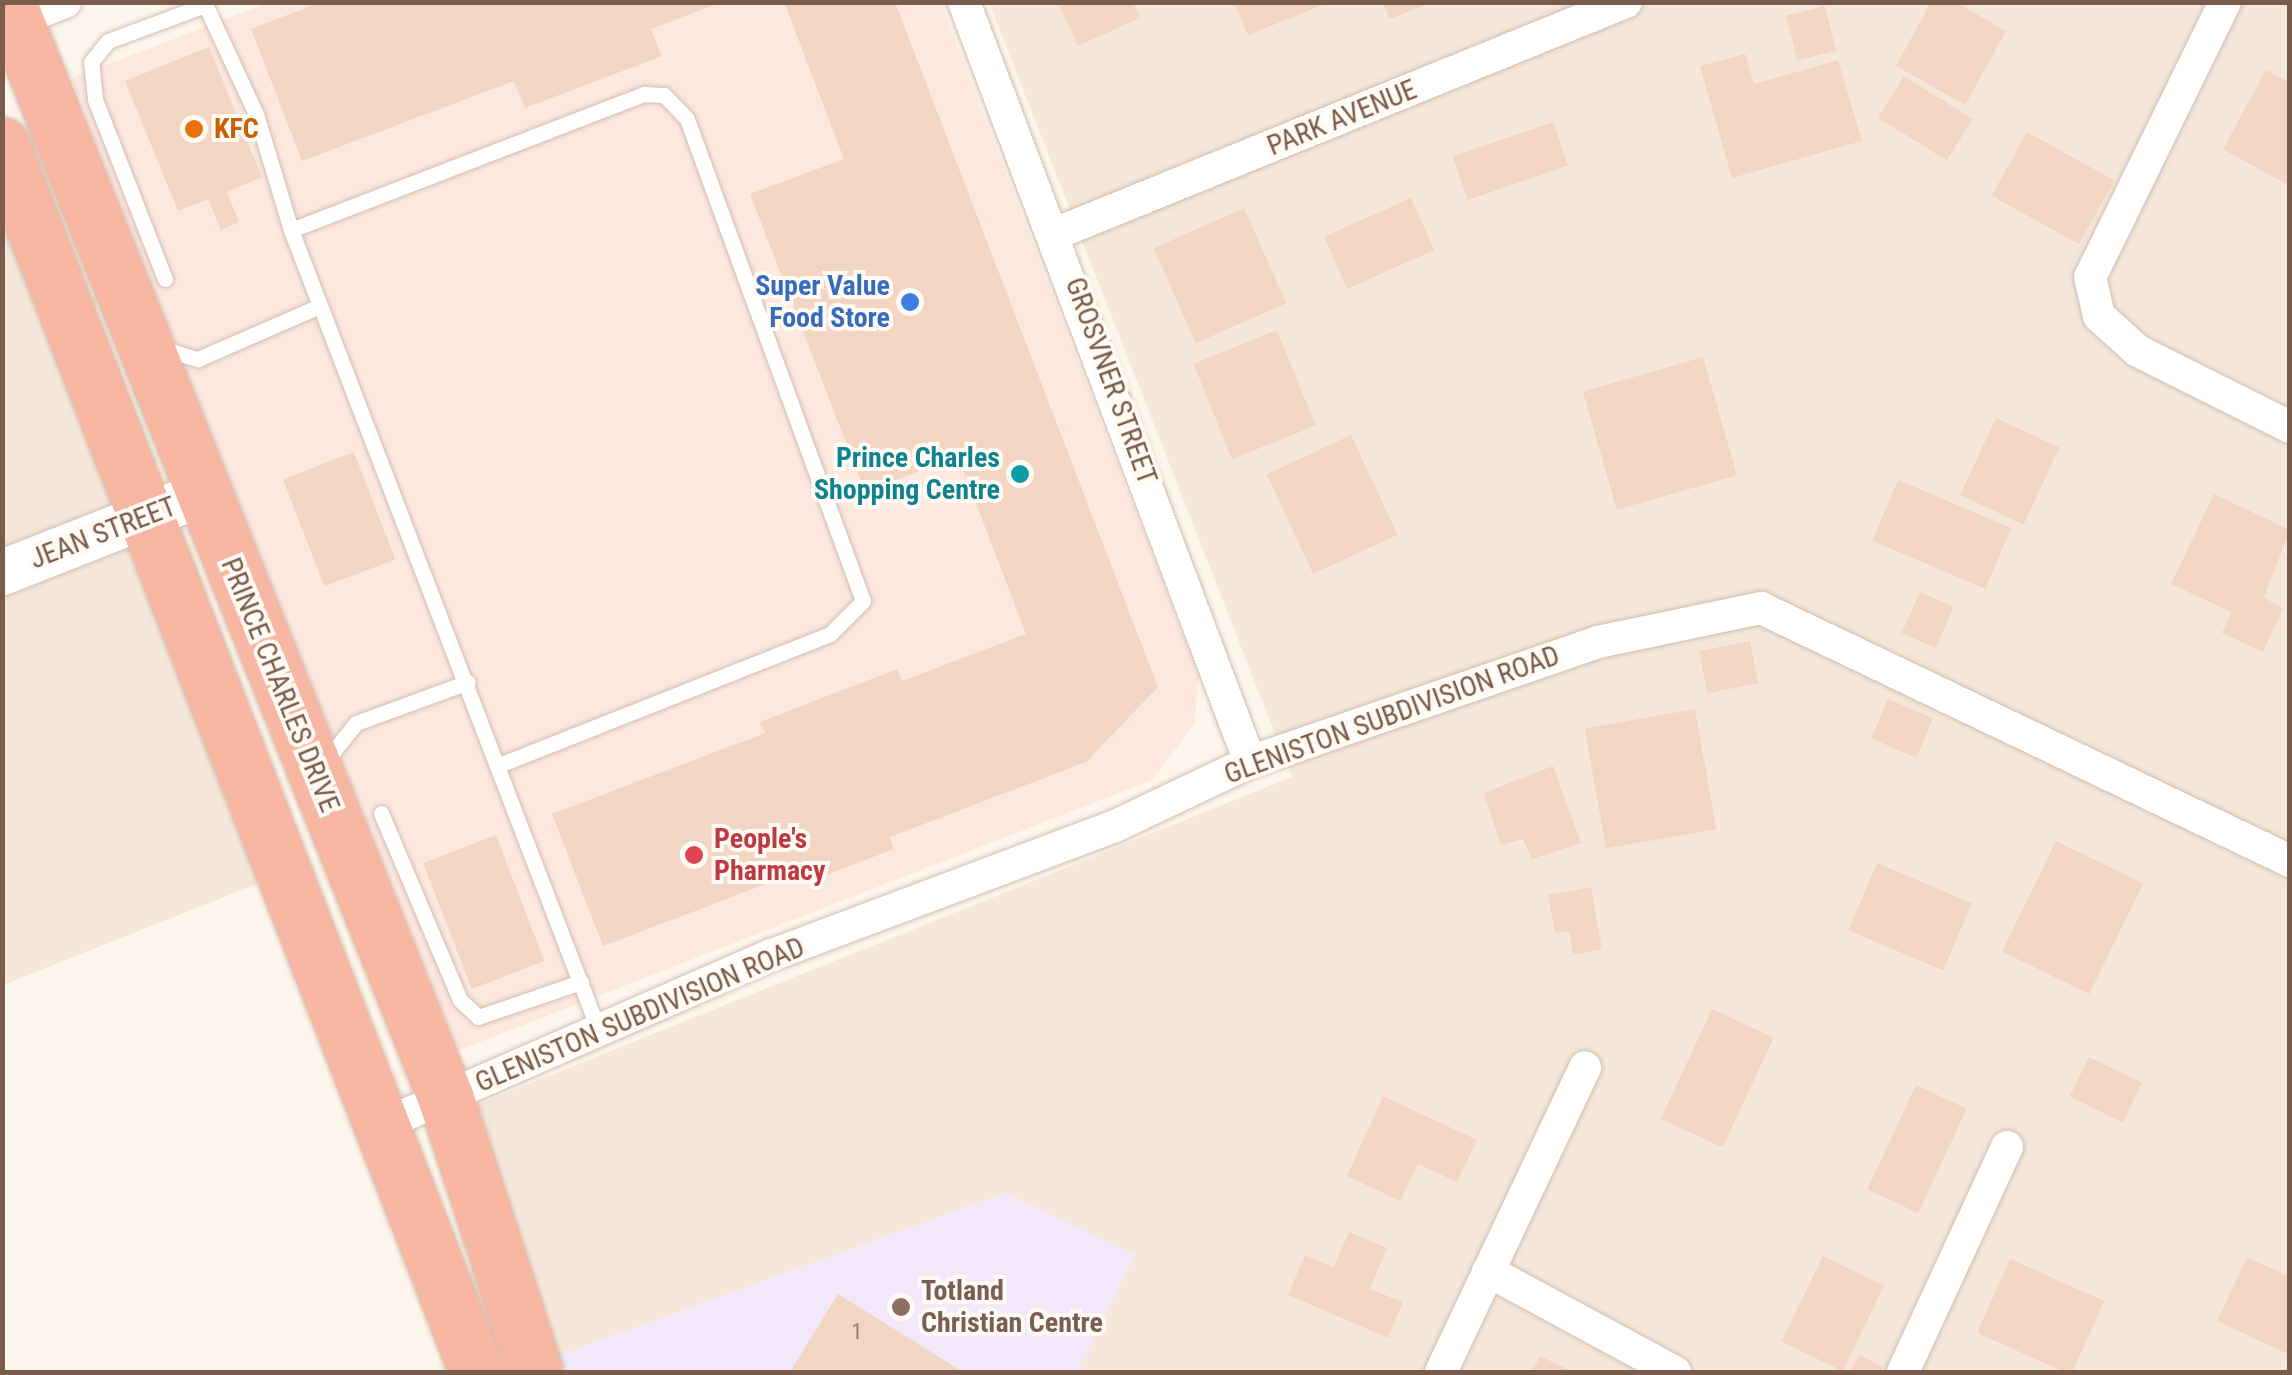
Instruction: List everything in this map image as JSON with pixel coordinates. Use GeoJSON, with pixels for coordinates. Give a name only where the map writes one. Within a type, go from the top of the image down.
{"type":"FeatureCollection","features":[{"type":"Feature","properties":{"kind":"highway","name":"PRINCE CHARLES DRIVE"},"geometry":{"type":"LineString","coordinates":[[30,9],[149,300],[203,493],[446,1099],[535,1372]]}},
{"type":"Feature","properties":{"kind":"highway"},"geometry":{"type":"LineString","coordinates":[[2,145],[142,520],[477,1372]]}},
{"type":"Feature","properties":{"kind":"street","name":"GROSVNER STREET"},"geometry":{"type":"LineString","coordinates":[[964,2],[1057,233],[1250,762]]}},
{"type":"Feature","properties":{"kind":"street","name":"PARK AVENUE"},"geometry":{"type":"LineString","coordinates":[[1057,233],[1626,2]]}},
{"type":"Feature","properties":{"kind":"street"},"geometry":{"type":"LineString","coordinates":[[2225,2],[2090,277],[2099,316],[2138,351],[2290,427]]}},
{"type":"Feature","properties":{"kind":"street","name":"JEAN STREET"},"geometry":{"type":"LineString","coordinates":[[2,572],[203,493]]}},
{"type":"Feature","properties":{"kind":"street","name":"GLENISTON SUBDIVISION ROAD"},"geometry":{"type":"LineString","coordinates":[[382,1125],[600,1034],[772,955],[1113,827],[1250,762],[1598,642],[1761,608],[2290,861]]}},
{"type":"Feature","properties":{"kind":"street"},"geometry":{"type":"LineString","coordinates":[[1441,1372],[1585,1067]]}},
{"type":"Feature","properties":{"kind":"street"},"geometry":{"type":"LineString","coordinates":[[1902,1372],[2007,1146]]}},
{"type":"Feature","properties":{"kind":"street"},"geometry":{"type":"LineString","coordinates":[[1488,1271],[1675,1372]]}},
{"type":"Feature","properties":{"kind":"lane"},"geometry":{"type":"LineString","coordinates":[[320,306],[198,358],[157,346],[149,300],[95,99],[91,62],[108,41],[205,4],[256,114],[291,230],[468,682],[600,1034]]}},
{"type":"Feature","properties":{"kind":"lane"},"geometry":{"type":"LineString","coordinates":[[291,230],[644,94],[664,96],[687,119],[863,601],[830,634],[499,765]]}},
{"type":"Feature","properties":{"kind":"lane"},"geometry":{"type":"LineString","coordinates":[[327,802],[333,742],[356,724],[468,682]]}},
{"type":"Feature","properties":{"kind":"lane"},"geometry":{"type":"LineString","coordinates":[[381,814],[460,1000],[478,1017],[581,982]]}},
{"type":"Feature","properties":{"kind":"shaded area"},"geometry":{"type":"Polygon","coordinates":[[[268,3],[941,3],[1198,675],[1195,723],[1152,780],[444,1056],[72,78],[268,3]]]}},
{"type":"Feature","properties":{"kind":"shaded area"},"geometry":{"type":"Polygon","coordinates":[[[989,3],[2289,3],[2289,1372],[555,1372],[471,1107],[1292,777],[989,3]]]}},
{"type":"Feature","properties":{"kind":"shaded area"},"geometry":{"type":"Polygon","coordinates":[[[2,220],[267,880],[3,985],[3,398],[2,220]]]}},
{"type":"Feature","properties":{"kind":"shaded area","name":"Totland Christian Centre"},"geometry":{"type":"Polygon","coordinates":[[[1005,1193],[1135,1255],[1078,1372],[555,1372],[549,1359],[1005,1193]]]}},
{"type":"Feature","properties":{"kind":"building"},"geometry":{"type":"Polygon","coordinates":[[[321,2],[719,3],[651,29],[662,56],[525,108],[514,81],[302,161],[251,29],[321,2]]]}},
{"type":"Feature","properties":{"kind":"building","name":"Prince Charles Shopping Centre"},"geometry":{"type":"Polygon","coordinates":[[[784,2],[895,2],[1158,687],[1086,762],[890,837],[894,849],[821,877],[816,865],[603,946],[552,814],[765,733],[760,722],[897,669],[902,681],[1026,634],[958,456],[865,492],[750,194],[844,159],[784,2]]]}},
{"type":"Feature","properties":{"kind":"building"},"geometry":{"type":"Polygon","coordinates":[[[1058,2],[1133,2],[1140,18],[1078,46],[1058,2]]]}},
{"type":"Feature","properties":{"kind":"building"},"geometry":{"type":"Polygon","coordinates":[[[1234,2],[1328,2],[1328,3],[1248,35],[1234,2]]]}},
{"type":"Feature","properties":{"kind":"building"},"geometry":{"type":"Polygon","coordinates":[[[1383,2],[1431,2],[1431,3],[1389,19],[1383,2]]]}},
{"type":"Feature","properties":{"kind":"building"},"geometry":{"type":"Polygon","coordinates":[[[1931,2],[1955,2],[2006,31],[1965,105],[1896,66],[1931,2]]]}},
{"type":"Feature","properties":{"kind":"building"},"geometry":{"type":"Polygon","coordinates":[[[1825,6],[1836,51],[1797,60],[1786,16],[1825,6]]]}},
{"type":"Feature","properties":{"kind":"building","name":"KFC"},"geometry":{"type":"Polygon","coordinates":[[[209,47],[262,177],[227,192],[239,222],[221,230],[208,199],[178,211],[125,81],[209,47]]]}},
{"type":"Feature","properties":{"kind":"building"},"geometry":{"type":"Polygon","coordinates":[[[1745,54],[1754,84],[1838,60],[1862,141],[1732,178],[1700,66],[1745,54]]]}},
{"type":"Feature","properties":{"kind":"building"},"geometry":{"type":"Polygon","coordinates":[[[2266,70],[2290,83],[2290,186],[2223,149],[2266,70]]]}},
{"type":"Feature","properties":{"kind":"building"},"geometry":{"type":"Polygon","coordinates":[[[1904,76],[1973,119],[1947,160],[1878,118],[1904,76]]]}},
{"type":"Feature","properties":{"kind":"building"},"geometry":{"type":"Polygon","coordinates":[[[1553,122],[1568,165],[1468,200],[1453,157],[1553,122]]]}},
{"type":"Feature","properties":{"kind":"building"},"geometry":{"type":"Polygon","coordinates":[[[2027,132],[2114,180],[2079,244],[1992,196],[2027,132]]]}},
{"type":"Feature","properties":{"kind":"building"},"geometry":{"type":"Polygon","coordinates":[[[1411,198],[1434,250],[1347,289],[1324,237],[1411,198]]]}},
{"type":"Feature","properties":{"kind":"building"},"geometry":{"type":"Polygon","coordinates":[[[1244,208],[1286,303],[1196,343],[1154,248],[1244,208]]]}},
{"type":"Feature","properties":{"kind":"building"},"geometry":{"type":"Polygon","coordinates":[[[1277,330],[1316,425],[1232,459],[1194,364],[1277,330]]]}},
{"type":"Feature","properties":{"kind":"building"},"geometry":{"type":"Polygon","coordinates":[[[1703,357],[1737,475],[1617,510],[1583,391],[1703,357]]]}},
{"type":"Feature","properties":{"kind":"building"},"geometry":{"type":"Polygon","coordinates":[[[1996,418],[2059,448],[2024,525],[1960,495],[1996,418]]]}},
{"type":"Feature","properties":{"kind":"building"},"geometry":{"type":"Polygon","coordinates":[[[1351,435],[1397,535],[1313,574],[1267,474],[1351,435]]]}},
{"type":"Feature","properties":{"kind":"building"},"geometry":{"type":"Polygon","coordinates":[[[354,452],[395,559],[324,587],[283,479],[354,452]]]}},
{"type":"Feature","properties":{"kind":"building"},"geometry":{"type":"Polygon","coordinates":[[[1898,480],[2011,528],[1985,589],[1872,541],[1898,480]]]}},
{"type":"Feature","properties":{"kind":"building"},"geometry":{"type":"Polygon","coordinates":[[[2214,494],[2290,530],[2264,597],[2283,609],[2263,652],[2222,633],[2231,612],[2171,584],[2214,494]]]}},
{"type":"Feature","properties":{"kind":"building"},"geometry":{"type":"Polygon","coordinates":[[[1920,592],[1954,607],[1935,648],[1902,633],[1920,592]]]}},
{"type":"Feature","properties":{"kind":"building"},"geometry":{"type":"Polygon","coordinates":[[[1750,641],[1758,683],[1707,693],[1699,651],[1750,641]]]}},
{"type":"Feature","properties":{"kind":"building"},"geometry":{"type":"Polygon","coordinates":[[[1888,699],[1933,718],[1916,758],[1871,739],[1888,699]]]}},
{"type":"Feature","properties":{"kind":"building"},"geometry":{"type":"Polygon","coordinates":[[[1695,709],[1716,829],[1606,849],[1585,728],[1695,709]]]}},
{"type":"Feature","properties":{"kind":"building"},"geometry":{"type":"Polygon","coordinates":[[[1553,766],[1581,843],[1532,859],[1523,839],[1501,845],[1484,793],[1553,766]]]}},
{"type":"Feature","properties":{"kind":"building"},"geometry":{"type":"Polygon","coordinates":[[[496,835],[544,961],[472,989],[423,863],[496,835]]]}},
{"type":"Feature","properties":{"kind":"building"},"geometry":{"type":"Polygon","coordinates":[[[2056,841],[2143,884],[2089,994],[2002,952],[2056,841]]]}},
{"type":"Feature","properties":{"kind":"building"},"geometry":{"type":"Polygon","coordinates":[[[1877,863],[1972,903],[1943,970],[1848,930],[1877,863]]]}},
{"type":"Feature","properties":{"kind":"building"},"geometry":{"type":"Polygon","coordinates":[[[1591,887],[1602,949],[1573,955],[1569,931],[1555,933],[1548,895],[1591,887]]]}},
{"type":"Feature","properties":{"kind":"building"},"geometry":{"type":"Polygon","coordinates":[[[1712,1009],[1774,1038],[1722,1147],[1661,1119],[1712,1009]]]}},
{"type":"Feature","properties":{"kind":"building"},"geometry":{"type":"Polygon","coordinates":[[[2089,1057],[2142,1083],[2123,1122],[2070,1097],[2089,1057]]]}},
{"type":"Feature","properties":{"kind":"building"},"geometry":{"type":"Polygon","coordinates":[[[1916,1085],[1967,1109],[1918,1213],[1867,1189],[1916,1085]]]}},
{"type":"Feature","properties":{"kind":"building"},"geometry":{"type":"Polygon","coordinates":[[[1383,1096],[1477,1140],[1457,1182],[1418,1164],[1400,1201],[1347,1176],[1383,1096]]]}},
{"type":"Feature","properties":{"kind":"building"},"geometry":{"type":"Polygon","coordinates":[[[1349,1232],[1387,1248],[1370,1289],[1403,1302],[1388,1338],[1288,1295],[1305,1255],[1334,1267],[1349,1232]]]}},
{"type":"Feature","properties":{"kind":"building"},"geometry":{"type":"Polygon","coordinates":[[[1823,1256],[1884,1286],[1842,1371],[1781,1341],[1823,1256]]]}},
{"type":"Feature","properties":{"kind":"building"},"geometry":{"type":"Polygon","coordinates":[[[2247,1257],[2290,1277],[2290,1355],[2217,1321],[2247,1257]]]}},
{"type":"Feature","properties":{"kind":"building"},"geometry":{"type":"Polygon","coordinates":[[[2010,1259],[2104,1301],[2072,1372],[1977,1333],[2010,1259]]]}},
{"type":"Feature","properties":{"kind":"building"},"geometry":{"type":"Polygon","coordinates":[[[838,1294],[960,1370],[790,1372],[838,1294]]]}},
{"type":"Feature","properties":{"kind":"building"},"geometry":{"type":"Polygon","coordinates":[[[1859,1355],[1883,1367],[1880,1372],[1850,1372],[1859,1355]]]}},
{"type":"Feature","properties":{"kind":"building"},"geometry":{"type":"Polygon","coordinates":[[[1540,1356],[1573,1372],[1532,1372],[1540,1356]]]}},
{"type":"Feature","properties":{"kind":"place","name":"KFC"},"geometry":{"type":"Point","coordinates":[194,129]}},
{"type":"Feature","properties":{"kind":"place","name":"Super Value Food Store"},"geometry":{"type":"Point","coordinates":[910,302]}},
{"type":"Feature","properties":{"kind":"place","name":"Prince Charles Shopping Centre"},"geometry":{"type":"Point","coordinates":[1020,474]}},
{"type":"Feature","properties":{"kind":"place","name":"People's Pharmacy"},"geometry":{"type":"Point","coordinates":[694,855]}},
{"type":"Feature","properties":{"kind":"place","name":"Totland Christian Centre"},"geometry":{"type":"Point","coordinates":[901,1307]}}]}
